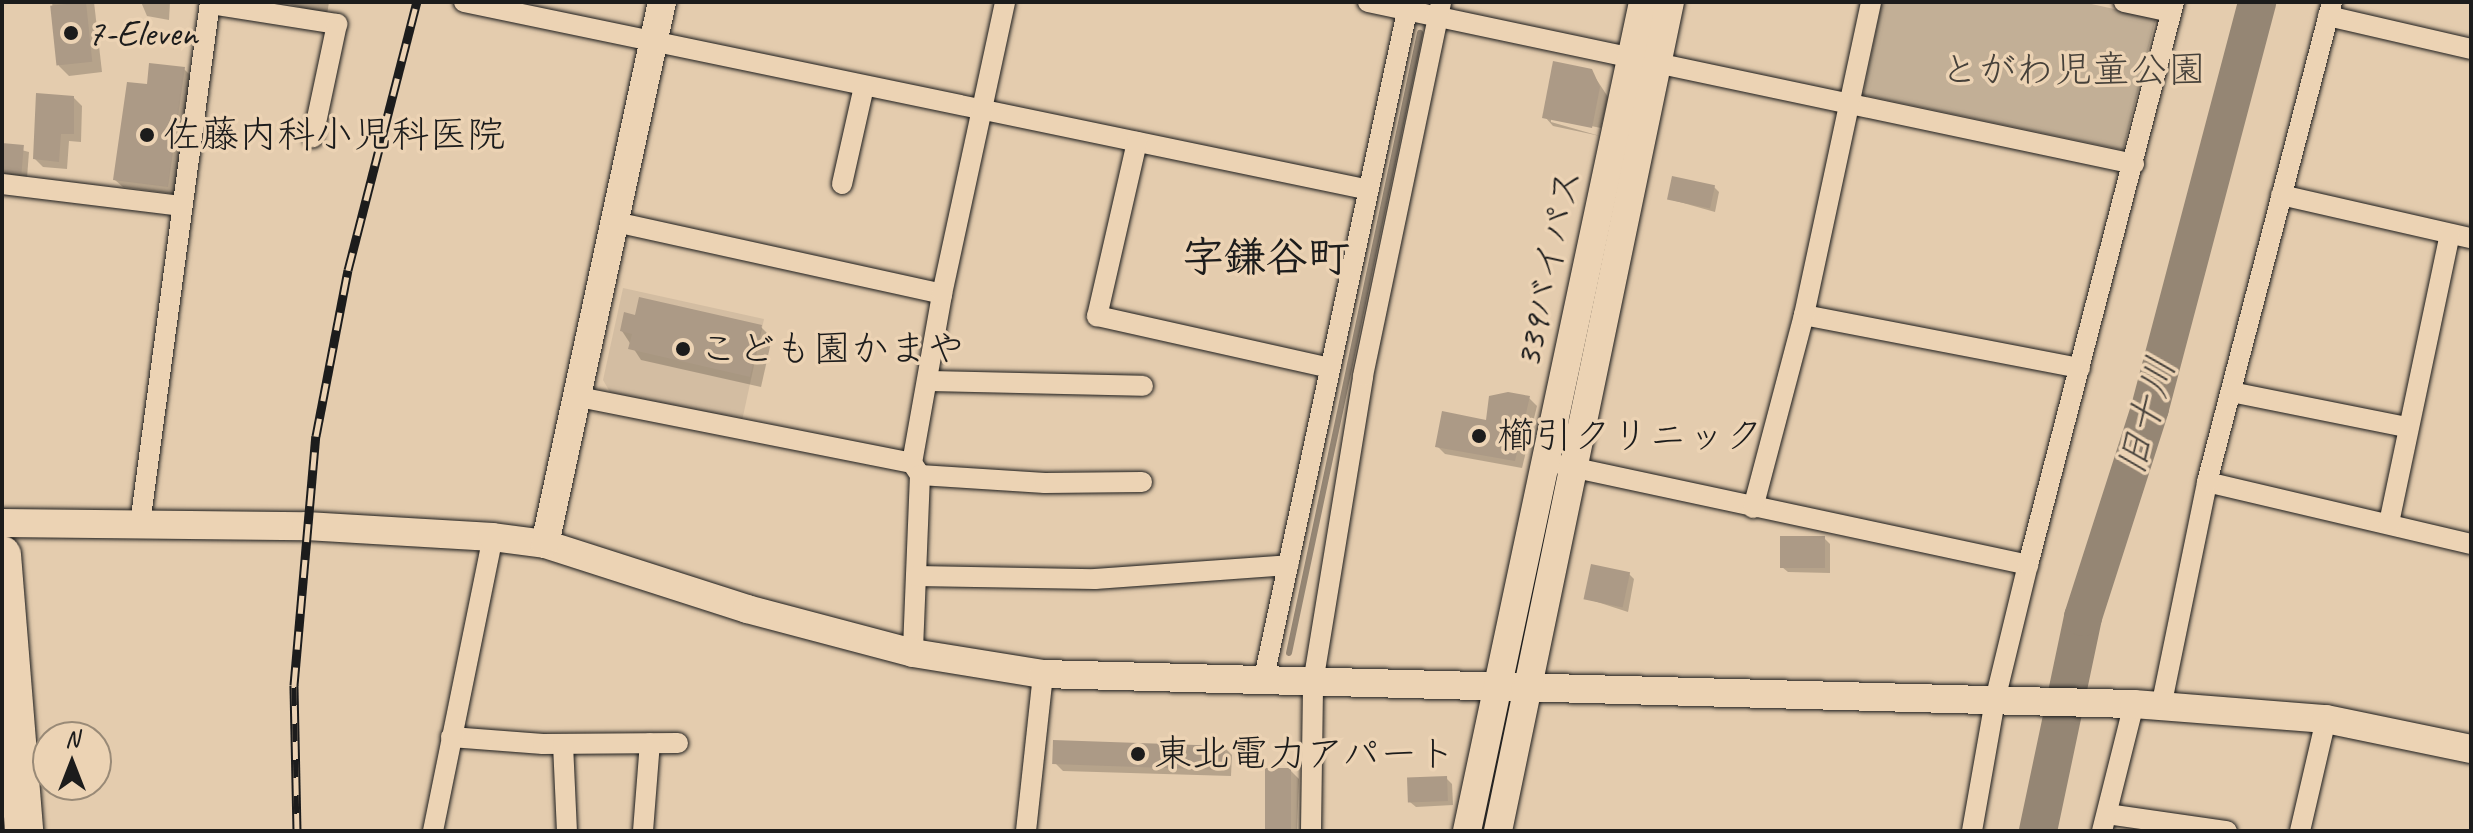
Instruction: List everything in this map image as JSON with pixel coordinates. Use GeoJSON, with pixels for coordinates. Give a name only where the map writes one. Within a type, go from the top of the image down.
{"type":"FeatureCollection","features":[{"type":"Feature","properties":{"kind":"highway"},"geometry":{"type":"LineString","coordinates":[[2,555],[24,831]]}},
{"type":"Feature","properties":{"kind":"street"},"geometry":{"type":"LineString","coordinates":[[464,2],[653,39],[982,113],[1365,189]]}},
{"type":"Feature","properties":{"kind":"street"},"geometry":{"type":"LineString","coordinates":[[545,544],[662,2]]}},
{"type":"Feature","properties":{"kind":"street"},"geometry":{"type":"LineString","coordinates":[[913,653],[916,469],[942,294],[1005,2]]}},
{"type":"Feature","properties":{"kind":"street"},"geometry":{"type":"LineString","coordinates":[[1368,2],[1440,10],[1644,59],[2134,164]]}},
{"type":"Feature","properties":{"kind":"street","name":"339バイパス"},"geometry":{"type":"LineString","coordinates":[[1467,831],[1496,687],[1558,464],[1644,59],[1643,2]]}},
{"type":"Feature","properties":{"kind":"street"},"geometry":{"type":"LineString","coordinates":[[1644,59],[1670,2]]}},
{"type":"Feature","properties":{"kind":"street"},"geometry":{"type":"LineString","coordinates":[[1753,508],[1804,315],[1871,2]]}},
{"type":"Feature","properties":{"kind":"street"},"geometry":{"type":"LineString","coordinates":[[1972,831],[1995,700],[2173,7],[2124,2]]}},
{"type":"Feature","properties":{"kind":"street"},"geometry":{"type":"LineString","coordinates":[[140,524],[210,3],[337,24],[313,137]]}},
{"type":"Feature","properties":{"kind":"street"},"geometry":{"type":"LineString","coordinates":[[1263,682],[1365,189],[1408,6]]}},
{"type":"Feature","properties":{"kind":"street"},"geometry":{"type":"LineString","coordinates":[[2227,831],[2104,823],[2207,482],[2330,9],[2471,49]]}},
{"type":"Feature","properties":{"kind":"street"},"geometry":{"type":"LineString","coordinates":[[1311,831],[1313,683],[1363,376],[1440,10]]}},
{"type":"Feature","properties":{"kind":"street"},"geometry":{"type":"LineString","coordinates":[[842,184],[864,86]]}},
{"type":"Feature","properties":{"kind":"street"},"geometry":{"type":"LineString","coordinates":[[1137,142],[1097,316],[1329,368]]}},
{"type":"Feature","properties":{"kind":"street"},"geometry":{"type":"LineString","coordinates":[[2,184],[181,206]]}},
{"type":"Feature","properties":{"kind":"street"},"geometry":{"type":"LineString","coordinates":[[2281,195],[2471,238]]}},
{"type":"Feature","properties":{"kind":"street"},"geometry":{"type":"LineString","coordinates":[[615,222],[942,294]]}},
{"type":"Feature","properties":{"kind":"street"},"geometry":{"type":"LineString","coordinates":[[2389,523],[2406,427],[2450,234]]}},
{"type":"Feature","properties":{"kind":"street"},"geometry":{"type":"LineString","coordinates":[[1804,315],[2080,368]]}},
{"type":"Feature","properties":{"kind":"street"},"geometry":{"type":"LineString","coordinates":[[929,381],[1143,386]]}},
{"type":"Feature","properties":{"kind":"street"},"geometry":{"type":"LineString","coordinates":[[2231,392],[2406,427]]}},
{"type":"Feature","properties":{"kind":"street"},"geometry":{"type":"LineString","coordinates":[[579,397],[916,469],[1045,483],[1142,482]]}},
{"type":"Feature","properties":{"kind":"street"},"geometry":{"type":"LineString","coordinates":[[1498,831],[1526,688],[1558,464],[2028,565]]}},
{"type":"Feature","properties":{"kind":"street"},"geometry":{"type":"LineString","coordinates":[[2207,482],[2471,544]]}},
{"type":"Feature","properties":{"kind":"street"},"geometry":{"type":"LineString","coordinates":[[2,523],[140,524],[493,537],[545,544],[747,609],[913,653],[1043,674],[2141,705],[2326,719],[2471,749]]}},
{"type":"Feature","properties":{"kind":"street"},"geometry":{"type":"LineString","coordinates":[[433,831],[493,537]]}},
{"type":"Feature","properties":{"kind":"street"},"geometry":{"type":"LineString","coordinates":[[916,576],[1095,579],[1288,565]]}},
{"type":"Feature","properties":{"kind":"street"},"geometry":{"type":"LineString","coordinates":[[1026,831],[1043,674]]}},
{"type":"Feature","properties":{"kind":"street"},"geometry":{"type":"LineString","coordinates":[[2300,831],[2326,719]]}},
{"type":"Feature","properties":{"kind":"street"},"geometry":{"type":"LineString","coordinates":[[451,737],[563,744],[678,743]]}},
{"type":"Feature","properties":{"kind":"street"},"geometry":{"type":"LineString","coordinates":[[643,831],[650,743]]}},
{"type":"Feature","properties":{"kind":"street"},"geometry":{"type":"LineString","coordinates":[[563,744],[567,831]]}},
{"type":"Feature","properties":{"kind":"shaded area","name":"こども園かまや"},"geometry":{"type":"Polygon","coordinates":[[[623,288],[764,319],[742,421],[610,392],[603,380],[623,288]]]}},
{"type":"Feature","properties":{"kind":"green space","name":"とがわ児童公園"},"geometry":{"type":"Polygon","coordinates":[[[1882,2],[2082,2],[2156,18],[2123,150],[1863,95],[1882,2]]]}},
{"type":"Feature","properties":{"kind":"building","name":"7-Eleven"},"geometry":{"type":"Polygon","coordinates":[[[86,2],[92,62],[56,65],[50,6],[86,2]]]}},
{"type":"Feature","properties":{"kind":"building"},"geometry":{"type":"Polygon","coordinates":[[[1553,61],[1592,69],[1600,87],[1592,128],[1542,118],[1553,61]]]}},
{"type":"Feature","properties":{"kind":"building","name":"佐藤内科小児科医院"},"geometry":{"type":"Polygon","coordinates":[[[149,63],[185,67],[168,187],[113,180],[127,82],[147,84],[149,63]]]}},
{"type":"Feature","properties":{"kind":"building"},"geometry":{"type":"Polygon","coordinates":[[[36,93],[74,96],[74,134],[61,134],[59,162],[33,159],[36,93]]]}},
{"type":"Feature","properties":{"kind":"building"},"geometry":{"type":"Polygon","coordinates":[[[2,143],[24,145],[21,173],[2,171],[2,143]]]}},
{"type":"Feature","properties":{"kind":"building"},"geometry":{"type":"Polygon","coordinates":[[[1672,176],[1715,185],[1710,209],[1667,199],[1672,176]]]}},
{"type":"Feature","properties":{"kind":"building"},"geometry":{"type":"Polygon","coordinates":[[[639,297],[762,325],[750,377],[628,349],[632,334],[620,331],[624,312],[635,315],[639,297]]]}},
{"type":"Feature","properties":{"kind":"building","name":"櫛引クリニック"},"geometry":{"type":"Polygon","coordinates":[[[1508,392],[1530,396],[1515,461],[1435,447],[1442,411],[1486,420],[1489,396],[1508,392]]]}},
{"type":"Feature","properties":{"kind":"building"},"geometry":{"type":"Polygon","coordinates":[[[1780,536],[1825,536],[1825,568],[1780,568],[1780,536]]]}},
{"type":"Feature","properties":{"kind":"building"},"geometry":{"type":"Polygon","coordinates":[[[1591,564],[1630,572],[1623,608],[1584,599],[1591,564]]]}},
{"type":"Feature","properties":{"kind":"building","name":"東北電力アパート"},"geometry":{"type":"Polygon","coordinates":[[[1053,740],[1225,746],[1224,770],[1052,764],[1053,740]]]}},
{"type":"Feature","properties":{"kind":"building"},"geometry":{"type":"Polygon","coordinates":[[[1265,768],[1291,768],[1291,831],[1265,831],[1265,768]]]}},
{"type":"Feature","properties":{"kind":"building"},"geometry":{"type":"Polygon","coordinates":[[[1447,776],[1448,801],[1408,802],[1407,777],[1447,776]]]}},
{"type":"Feature","properties":{"kind":"waterway","name":"旧十川"},"geometry":{"type":"LineString","coordinates":[[2038,831],[2083,617],[2150,408],[2257,2]]}},
{"type":"Feature","properties":{"kind":"waterway"},"geometry":{"type":"LineString","coordinates":[[1289,653],[1420,33]]}},
{"type":"Feature","properties":{"kind":"railway"},"geometry":{"type":"LineString","coordinates":[[297,831],[294,685],[316,436],[348,270],[417,2]]}},
{"type":"Feature","properties":{"kind":"place","name":"7-Eleven"},"geometry":{"type":"Point","coordinates":[71,33]}},
{"type":"Feature","properties":{"kind":"place","name":"佐藤内科小児科医院"},"geometry":{"type":"Point","coordinates":[147,135]}},
{"type":"Feature","properties":{"kind":"place","name":"こども園かまや"},"geometry":{"type":"Point","coordinates":[683,349]}},
{"type":"Feature","properties":{"kind":"place","name":"櫛引クリニック"},"geometry":{"type":"Point","coordinates":[1479,436]}},
{"type":"Feature","properties":{"kind":"place","name":"東北電力アパート"},"geometry":{"type":"Point","coordinates":[1138,754]}},
{"type":"Feature","properties":{"kind":"district","name":"字鎌谷町"},"geometry":{"type":"Point","coordinates":[1266,258]}}]}
